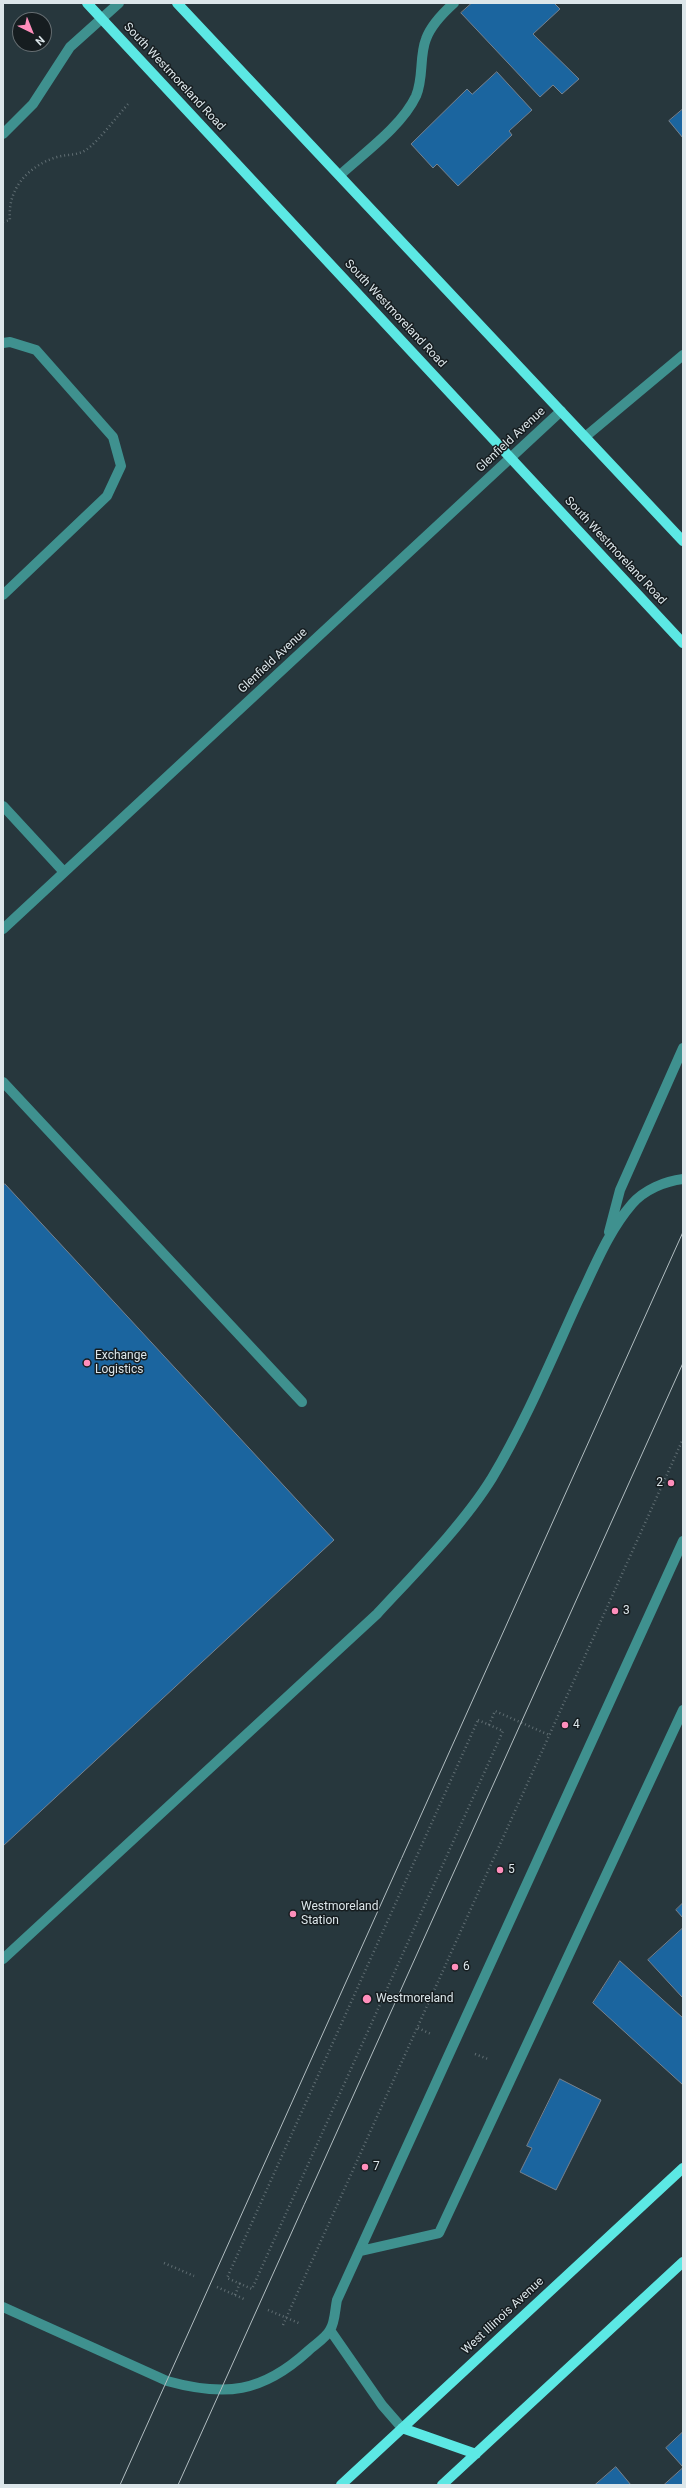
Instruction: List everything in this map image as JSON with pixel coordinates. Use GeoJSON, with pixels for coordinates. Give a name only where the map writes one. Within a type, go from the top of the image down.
{"type":"FeatureCollection","features":[{"type":"Feature","properties":{"kind":"main road","name":"South Westmoreland Road"},"geometry":{"type":"LineString","coordinates":[[88,3],[683,643]]}},
{"type":"Feature","properties":{"kind":"main road"},"geometry":{"type":"LineString","coordinates":[[177,3],[683,541]]}},
{"type":"Feature","properties":{"kind":"main road","name":"West Illinois Avenue"},"geometry":{"type":"LineString","coordinates":[[341,2485],[683,2168]]}},
{"type":"Feature","properties":{"kind":"main road"},"geometry":{"type":"LineString","coordinates":[[442,2485],[683,2262]]}},
{"type":"Feature","properties":{"kind":"main road"},"geometry":{"type":"LineString","coordinates":[[402,2428],[476,2454]]}},
{"type":"Feature","properties":{"kind":"street"},"geometry":{"type":"LineString","coordinates":[[3,134],[33,104],[70,47],[119,3]]}},
{"type":"Feature","properties":{"kind":"street"},"geometry":{"type":"LineString","coordinates":[[340,175],[401,118],[418,89],[422,76],[426,39],[443,13],[454,3]]}},
{"type":"Feature","properties":{"kind":"street"},"geometry":{"type":"LineString","coordinates":[[3,343],[10,342],[36,350],[113,437],[121,466],[107,496],[3,595]]}},
{"type":"Feature","properties":{"kind":"street"},"geometry":{"type":"LineString","coordinates":[[585,437],[683,355]]}},
{"type":"Feature","properties":{"kind":"street","name":"Glenfield Avenue"},"geometry":{"type":"LineString","coordinates":[[3,929],[561,411]]}},
{"type":"Feature","properties":{"kind":"street"},"geometry":{"type":"LineString","coordinates":[[3,806],[64,872]]}},
{"type":"Feature","properties":{"kind":"street"},"geometry":{"type":"LineString","coordinates":[[608,1238],[620,1190],[683,1048]]}},
{"type":"Feature","properties":{"kind":"street"},"geometry":{"type":"LineString","coordinates":[[3,1082],[302,1402]]}},
{"type":"Feature","properties":{"kind":"street"},"geometry":{"type":"LineString","coordinates":[[3,1959],[377,1614],[426,1561],[492,1479],[524,1417],[608,1238],[633,1203],[646,1193],[661,1185],[683,1179]]}},
{"type":"Feature","properties":{"kind":"street"},"geometry":{"type":"LineString","coordinates":[[3,2307],[167,2381],[195,2389],[220,2391],[243,2389],[281,2373],[330,2330],[337,2300],[683,1541]]}},
{"type":"Feature","properties":{"kind":"street"},"geometry":{"type":"LineString","coordinates":[[360,2250],[439,2233],[683,1710]]}},
{"type":"Feature","properties":{"kind":"street"},"geometry":{"type":"LineString","coordinates":[[330,2330],[382,2406],[402,2428]]}},
{"type":"Feature","properties":{"kind":"path"},"geometry":{"type":"LineString","coordinates":[[3,222],[10,220],[10,197],[19,182],[35,167],[46,161],[58,157],[74,155],[87,149],[129,102]]}},
{"type":"Feature","properties":{"kind":"path"},"geometry":{"type":"LineString","coordinates":[[283,2325],[683,1439]]}},
{"type":"Feature","properties":{"kind":"path"},"geometry":{"type":"LineString","coordinates":[[489,1725],[495,1711],[549,1735]]}},
{"type":"Feature","properties":{"kind":"path"},"geometry":{"type":"LineString","coordinates":[[478,1720],[489,1725],[503,1731],[252,2288],[227,2278],[478,1720]]}},
{"type":"Feature","properties":{"kind":"path"},"geometry":{"type":"LineString","coordinates":[[418,2028],[431,2034]]}},
{"type":"Feature","properties":{"kind":"path"},"geometry":{"type":"LineString","coordinates":[[473,2052],[488,2059]]}},
{"type":"Feature","properties":{"kind":"path"},"geometry":{"type":"LineString","coordinates":[[164,2263],[194,2276]]}},
{"type":"Feature","properties":{"kind":"path"},"geometry":{"type":"LineString","coordinates":[[235,2295],[240,2283]]}},
{"type":"Feature","properties":{"kind":"path"},"geometry":{"type":"LineString","coordinates":[[217,2287],[244,2299]]}},
{"type":"Feature","properties":{"kind":"path"},"geometry":{"type":"LineString","coordinates":[[268,2310],[301,2324]]}},
{"type":"Feature","properties":{"kind":"building"},"geometry":{"type":"Polygon","coordinates":[[[472,3],[554,3],[560,9],[533,34],[579,79],[562,94],[553,85],[540,97],[461,13],[472,3]]]}},
{"type":"Feature","properties":{"kind":"building"},"geometry":{"type":"Polygon","coordinates":[[[497,72],[532,110],[509,131],[512,135],[458,186],[437,164],[433,168],[411,144],[467,89],[472,94],[497,72]]]}},
{"type":"Feature","properties":{"kind":"building"},"geometry":{"type":"Polygon","coordinates":[[[683,109],[683,138],[669,121],[683,109]]]}},
{"type":"Feature","properties":{"kind":"building","name":"Exchange Logistics"},"geometry":{"type":"Polygon","coordinates":[[[5,1184],[334,1540],[3,1846],[3,1186],[5,1184]]]}},
{"type":"Feature","properties":{"kind":"building"},"geometry":{"type":"Polygon","coordinates":[[[683,1903],[683,1918],[676,1910],[683,1903]]]}},
{"type":"Feature","properties":{"kind":"building"},"geometry":{"type":"Polygon","coordinates":[[[683,1928],[683,1997],[682,1997],[648,1960],[683,1928]]]}},
{"type":"Feature","properties":{"kind":"building"},"geometry":{"type":"Polygon","coordinates":[[[620,1961],[683,2018],[683,2085],[593,2003],[620,1961]]]}},
{"type":"Feature","properties":{"kind":"building"},"geometry":{"type":"Polygon","coordinates":[[[560,2079],[601,2100],[556,2190],[520,2172],[532,2148],[527,2146],[560,2079]]]}},
{"type":"Feature","properties":{"kind":"building"},"geometry":{"type":"Polygon","coordinates":[[[683,2432],[683,2467],[666,2448],[683,2432]]]}},
{"type":"Feature","properties":{"kind":"building"},"geometry":{"type":"Polygon","coordinates":[[[616,2467],[631,2485],[595,2485],[616,2467]]]}},
{"type":"Feature","properties":{"kind":"building"},"geometry":{"type":"Polygon","coordinates":[[[683,2468],[683,2485],[664,2485],[683,2468]]]}},
{"type":"Feature","properties":{"kind":"tram line"},"geometry":{"type":"LineString","coordinates":[[120,2485],[683,1232]]}},
{"type":"Feature","properties":{"kind":"tram line"},"geometry":{"type":"LineString","coordinates":[[178,2485],[683,1363]]}},
{"type":"Feature","properties":{"kind":"place","name":"Exchange Logistics"},"geometry":{"type":"Point","coordinates":[87,1363]}},
{"type":"Feature","properties":{"kind":"place","name":"2"},"geometry":{"type":"Point","coordinates":[671,1483]}},
{"type":"Feature","properties":{"kind":"place","name":"3"},"geometry":{"type":"Point","coordinates":[615,1611]}},
{"type":"Feature","properties":{"kind":"place","name":"4"},"geometry":{"type":"Point","coordinates":[565,1725]}},
{"type":"Feature","properties":{"kind":"place","name":"5"},"geometry":{"type":"Point","coordinates":[500,1870]}},
{"type":"Feature","properties":{"kind":"place","name":"Westmoreland Station"},"geometry":{"type":"Point","coordinates":[293,1914]}},
{"type":"Feature","properties":{"kind":"place","name":"6"},"geometry":{"type":"Point","coordinates":[455,1967]}},
{"type":"Feature","properties":{"kind":"place","name":"Westmoreland"},"geometry":{"type":"Point","coordinates":[367,1999]}},
{"type":"Feature","properties":{"kind":"place","name":"7"},"geometry":{"type":"Point","coordinates":[365,2167]}}]}
